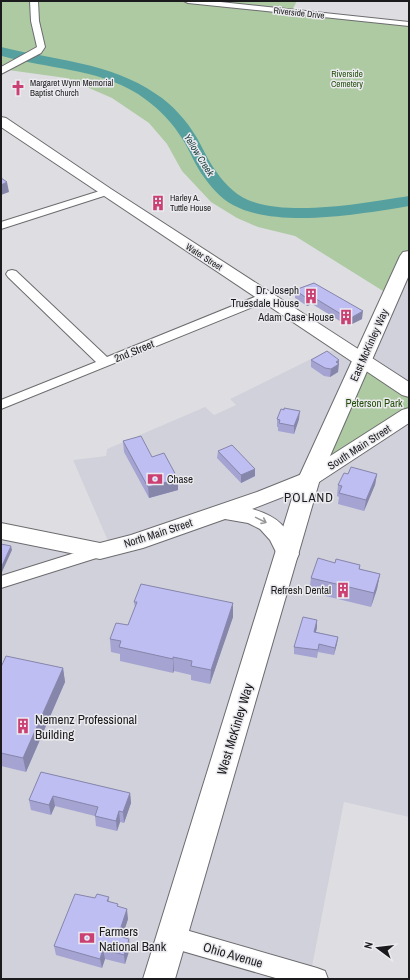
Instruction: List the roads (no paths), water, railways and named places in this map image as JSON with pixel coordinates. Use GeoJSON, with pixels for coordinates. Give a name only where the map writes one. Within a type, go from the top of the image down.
{"type":"FeatureCollection","features":[{"type":"Feature","properties":{"kind":"main road","name":"Water Street"},"geometry":{"type":"LineString","coordinates":[[1,121],[106,192],[409,391]]}},
{"type":"Feature","properties":{"kind":"main road","name":"East McKinley Way"},"geometry":{"type":"LineString","coordinates":[[309,479],[409,256]]}},
{"type":"Feature","properties":{"kind":"main road","name":"South Main Street"},"geometry":{"type":"LineString","coordinates":[[309,479],[407,419]]}},
{"type":"Feature","properties":{"kind":"main road","name":"North Main Street"},"geometry":{"type":"LineString","coordinates":[[1,531],[100,551],[135,542],[264,497],[309,479]]}},
{"type":"Feature","properties":{"kind":"main road","name":"West McKinley Way"},"geometry":{"type":"LineString","coordinates":[[160,979],[288,554],[309,479]]}},
{"type":"Feature","properties":{"kind":"main road"},"geometry":{"type":"LineString","coordinates":[[224,511],[255,517],[264,521],[278,534],[288,554]]}},
{"type":"Feature","properties":{"kind":"street"},"geometry":{"type":"LineString","coordinates":[[5,69],[38,51],[41,47],[35,20],[34,1]]}},
{"type":"Feature","properties":{"kind":"street","name":"Riverside Drive"},"geometry":{"type":"LineString","coordinates":[[188,1],[409,24]]}},
{"type":"Feature","properties":{"kind":"street"},"geometry":{"type":"LineString","coordinates":[[1,226],[106,192]]}},
{"type":"Feature","properties":{"kind":"street"},"geometry":{"type":"LineString","coordinates":[[12,274],[105,363]]}},
{"type":"Feature","properties":{"kind":"street","name":"2nd Street"},"geometry":{"type":"LineString","coordinates":[[1,405],[266,297]]}},
{"type":"Feature","properties":{"kind":"street"},"geometry":{"type":"LineString","coordinates":[[1,582],[100,551]]}},
{"type":"Feature","properties":{"kind":"street","name":"Ohio Avenue"},"geometry":{"type":"LineString","coordinates":[[172,937],[317,979]]}},
{"type":"Feature","properties":{"kind":"waterway","name":"Yellow Creek"},"geometry":{"type":"LineString","coordinates":[[1,51],[18,56],[75,66],[116,78],[141,90],[157,101],[175,120],[192,142],[204,166],[214,180],[226,193],[241,203],[258,209],[301,213],[347,210],[409,201]]}},
{"type":"Feature","properties":{"kind":"place","name":"Margaret Wynn Memorial Baptist Church"},"geometry":{"type":"Point","coordinates":[18,88]}},
{"type":"Feature","properties":{"kind":"place","name":"Harley A. Tuttle House"},"geometry":{"type":"Point","coordinates":[158,203]}},
{"type":"Feature","properties":{"kind":"place","name":"Dr. Joseph Truesdale House"},"geometry":{"type":"Point","coordinates":[311,296]}},
{"type":"Feature","properties":{"kind":"place","name":"Adam Case House"},"geometry":{"type":"Point","coordinates":[346,317]}},
{"type":"Feature","properties":{"kind":"place","name":"Chase"},"geometry":{"type":"Point","coordinates":[155,479]}},
{"type":"Feature","properties":{"kind":"place","name":"Refresh Dental"},"geometry":{"type":"Point","coordinates":[343,590]}},
{"type":"Feature","properties":{"kind":"place","name":"Nemenz Professional Building"},"geometry":{"type":"Point","coordinates":[23,726]}},
{"type":"Feature","properties":{"kind":"place","name":"Farmers National Bank"},"geometry":{"type":"Point","coordinates":[87,938]}},
{"type":"Feature","properties":{"kind":"district","name":"POLAND"},"geometry":{"type":"Point","coordinates":[309,497]}},
{"type":"Feature","properties":{"kind":"park label","name":"Riverside Cemetery"},"geometry":{"type":"Point","coordinates":[347,80]}},
{"type":"Feature","properties":{"kind":"park label","name":"Peterson Park"},"geometry":{"type":"Point","coordinates":[374,403]}}]}
